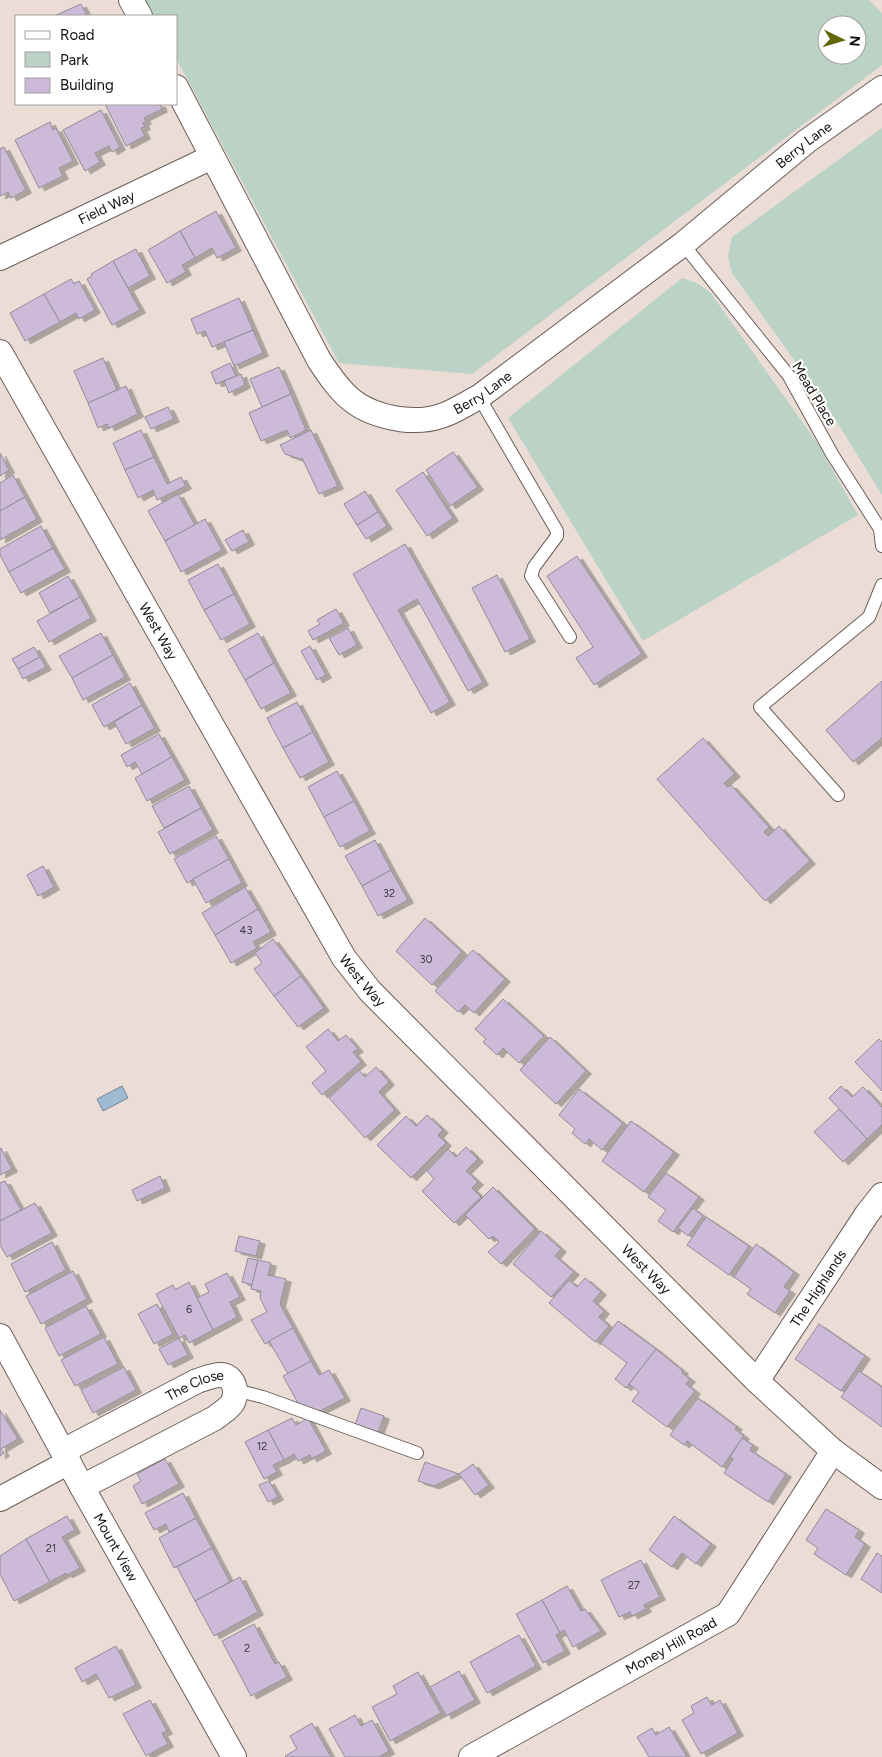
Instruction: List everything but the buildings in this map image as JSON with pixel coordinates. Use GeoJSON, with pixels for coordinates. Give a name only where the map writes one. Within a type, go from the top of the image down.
{"type":"FeatureCollection","features":[{"type":"Feature","properties":{"kind":"street"},"geometry":{"type":"LineString","coordinates":[[131,0],[139,15]]}},
{"type":"Feature","properties":{"kind":"street","name":"Berry Lane"},"geometry":{"type":"LineString","coordinates":[[178,92],[319,360],[333,380],[348,397],[380,416],[421,421],[442,416],[479,397],[683,244],[807,141],[882,88]]}},
{"type":"Feature","properties":{"kind":"street","name":"Field Way"},"geometry":{"type":"LineString","coordinates":[[0,258],[212,158]]}},
{"type":"Feature","properties":{"kind":"street","name":"West Way"},"geometry":{"type":"LineString","coordinates":[[0,352],[344,958],[370,991],[757,1381],[834,1451],[882,1487]]}},
{"type":"Feature","properties":{"kind":"street","name":"The Highlands"},"geometry":{"type":"LineString","coordinates":[[757,1381],[882,1195]]}},
{"type":"Feature","properties":{"kind":"street","name":"Mount View"},"geometry":{"type":"LineString","coordinates":[[0,1336],[82,1488],[234,1757]]}},
{"type":"Feature","properties":{"kind":"street","name":"The Close"},"geometry":{"type":"LineString","coordinates":[[66,1456],[197,1382],[218,1375],[225,1376],[231,1380],[236,1390],[232,1404],[215,1418],[82,1488]]}},
{"type":"Feature","properties":{"kind":"street","name":"Money Hill Road"},"geometry":{"type":"LineString","coordinates":[[471,1757],[728,1614],[834,1451]]}},
{"type":"Feature","properties":{"kind":"street"},"geometry":{"type":"LineString","coordinates":[[0,1499],[66,1456]]}},
{"type":"Feature","properties":{"kind":"lane","name":"Mead Place"},"geometry":{"type":"LineString","coordinates":[[683,244],[789,376],[832,454],[880,529],[882,546]]}},
{"type":"Feature","properties":{"kind":"lane"},"geometry":{"type":"LineString","coordinates":[[479,397],[557,531],[557,536],[534,566],[531,576],[570,637]]}},
{"type":"Feature","properties":{"kind":"lane"},"geometry":{"type":"LineString","coordinates":[[838,795],[760,707],[868,617],[882,585]]}},
{"type":"Feature","properties":{"kind":"lane"},"geometry":{"type":"LineString","coordinates":[[236,1390],[263,1397],[417,1453]]}},
{"type":"Feature","properties":{"kind":"green space"},"geometry":{"type":"Polygon","coordinates":[[[145,0],[869,0],[882,13],[882,65],[472,374],[339,363],[178,62],[178,15],[153,15],[145,0]]]}},
{"type":"Feature","properties":{"kind":"green space"},"geometry":{"type":"Polygon","coordinates":[[[882,128],[882,495],[829,409],[732,273],[728,257],[732,237],[882,128]]]}},
{"type":"Feature","properties":{"kind":"green space"},"geometry":{"type":"Polygon","coordinates":[[[682,278],[697,283],[710,292],[818,444],[858,515],[643,641],[508,418],[682,278]]]}},
{"type":"Feature","properties":{"kind":"water"},"geometry":{"type":"Polygon","coordinates":[[[122,1086],[128,1098],[103,1111],[97,1099],[122,1086]]]}}]}
